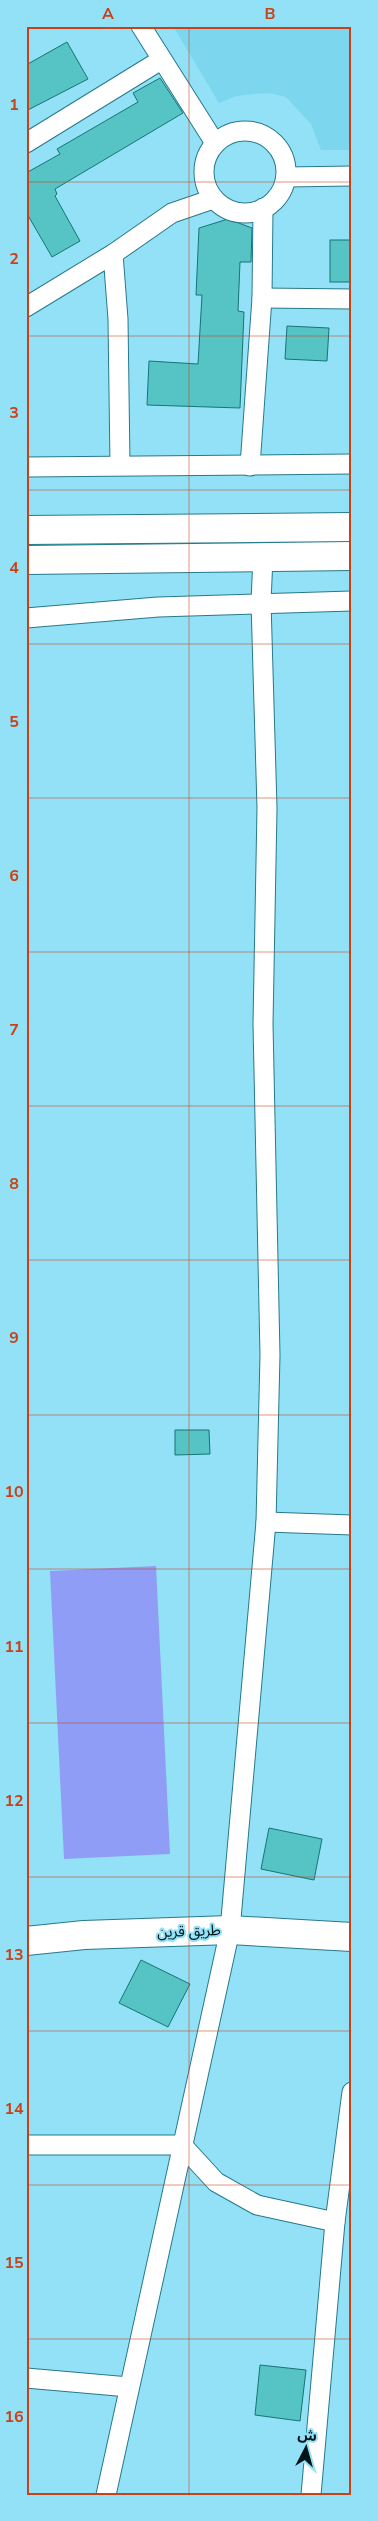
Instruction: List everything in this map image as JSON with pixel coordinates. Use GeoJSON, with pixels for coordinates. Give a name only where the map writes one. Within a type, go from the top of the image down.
{"type":"FeatureCollection","features":[{"type":"Feature","properties":{"kind":"main road"},"geometry":{"type":"LineString","coordinates":[[26,530],[352,527]]}},
{"type":"Feature","properties":{"kind":"main road"},"geometry":{"type":"LineString","coordinates":[[26,560],[352,556]]}},
{"type":"Feature","properties":{"kind":"main road","name":"طريق قرين"},"geometry":{"type":"LineString","coordinates":[[26,1941],[84,1935],[230,1930],[352,1937]]}},
{"type":"Feature","properties":{"kind":"street"},"geometry":{"type":"LineString","coordinates":[[141,26],[215,144]]}},
{"type":"Feature","properties":{"kind":"street"},"geometry":{"type":"LineString","coordinates":[[26,143],[161,60]]}},
{"type":"Feature","properties":{"kind":"street"},"geometry":{"type":"LineString","coordinates":[[237,131],[250,131],[263,134],[274,142],[282,152],[286,164],[286,177],[283,189],[277,198],[262,208],[246,213],[234,212],[213,199],[207,188],[204,177],[206,159],[215,144],[225,135],[237,131]]}},
{"type":"Feature","properties":{"kind":"street"},"geometry":{"type":"LineString","coordinates":[[286,177],[352,176]]}},
{"type":"Feature","properties":{"kind":"street"},"geometry":{"type":"LineString","coordinates":[[26,307],[113,254],[172,213],[213,199]]}},
{"type":"Feature","properties":{"kind":"street"},"geometry":{"type":"LineString","coordinates":[[250,466],[262,298],[262,208]]}},
{"type":"Feature","properties":{"kind":"street"},"geometry":{"type":"LineString","coordinates":[[113,254],[118,319],[120,465]]}},
{"type":"Feature","properties":{"kind":"street"},"geometry":{"type":"LineString","coordinates":[[262,298],[352,299]]}},
{"type":"Feature","properties":{"kind":"street"},"geometry":{"type":"LineString","coordinates":[[26,467],[352,464]]}},
{"type":"Feature","properties":{"kind":"street"},"geometry":{"type":"LineString","coordinates":[[106,2495],[230,1930],[266,1522],[270,1355],[263,1024],[267,808],[261,602],[263,557]]}},
{"type":"Feature","properties":{"kind":"street"},"geometry":{"type":"LineString","coordinates":[[26,618],[158,607],[261,602],[352,601]]}},
{"type":"Feature","properties":{"kind":"street"},"geometry":{"type":"LineString","coordinates":[[266,1522],[352,1524]]}},
{"type":"Feature","properties":{"kind":"street"},"geometry":{"type":"LineString","coordinates":[[310,2495],[334,2222],[352,2092]]}},
{"type":"Feature","properties":{"kind":"street"},"geometry":{"type":"LineString","coordinates":[[26,2145],[182,2145],[216,2182],[256,2205],[334,2222]]}},
{"type":"Feature","properties":{"kind":"street"},"geometry":{"type":"LineString","coordinates":[[26,2378],[129,2387]]}},
{"type":"Feature","properties":{"kind":"shaded area"},"geometry":{"type":"Polygon","coordinates":[[[173,26],[352,26],[352,150],[321,150],[311,124],[286,97],[270,93],[254,94],[236,96],[219,103],[173,26]]]}},
{"type":"Feature","properties":{"kind":"water"},"geometry":{"type":"Polygon","coordinates":[[[156,1566],[170,1854],[64,1859],[50,1571],[156,1566]]]}},
{"type":"Feature","properties":{"kind":"building"},"geometry":{"type":"Polygon","coordinates":[[[67,42],[88,79],[26,111],[26,65],[67,42]]]}},
{"type":"Feature","properties":{"kind":"building"},"geometry":{"type":"Polygon","coordinates":[[[160,78],[183,113],[55,189],[57,194],[55,196],[80,241],[52,257],[26,212],[26,173],[60,154],[57,149],[138,102],[133,93],[160,78]]]}},
{"type":"Feature","properties":{"kind":"building"},"geometry":{"type":"Polygon","coordinates":[[[228,219],[252,228],[251,262],[240,262],[238,311],[244,312],[240,408],[147,405],[149,361],[198,364],[202,295],[196,295],[199,228],[228,219]]]}},
{"type":"Feature","properties":{"kind":"building"},"geometry":{"type":"Polygon","coordinates":[[[330,240],[352,240],[352,282],[330,282],[330,240]]]}},
{"type":"Feature","properties":{"kind":"building"},"geometry":{"type":"Polygon","coordinates":[[[287,326],[329,328],[327,361],[285,359],[287,326]]]}},
{"type":"Feature","properties":{"kind":"building"},"geometry":{"type":"Polygon","coordinates":[[[175,1430],[209,1430],[210,1454],[175,1455],[175,1430]]]}},
{"type":"Feature","properties":{"kind":"building"},"geometry":{"type":"Polygon","coordinates":[[[269,1828],[322,1839],[314,1880],[261,1869],[269,1828]]]}},
{"type":"Feature","properties":{"kind":"building"},"geometry":{"type":"Polygon","coordinates":[[[141,1960],[190,1984],[168,2027],[119,2003],[141,1960]]]}},
{"type":"Feature","properties":{"kind":"building"},"geometry":{"type":"Polygon","coordinates":[[[260,2365],[306,2370],[300,2421],[255,2415],[260,2365]]]}}]}
